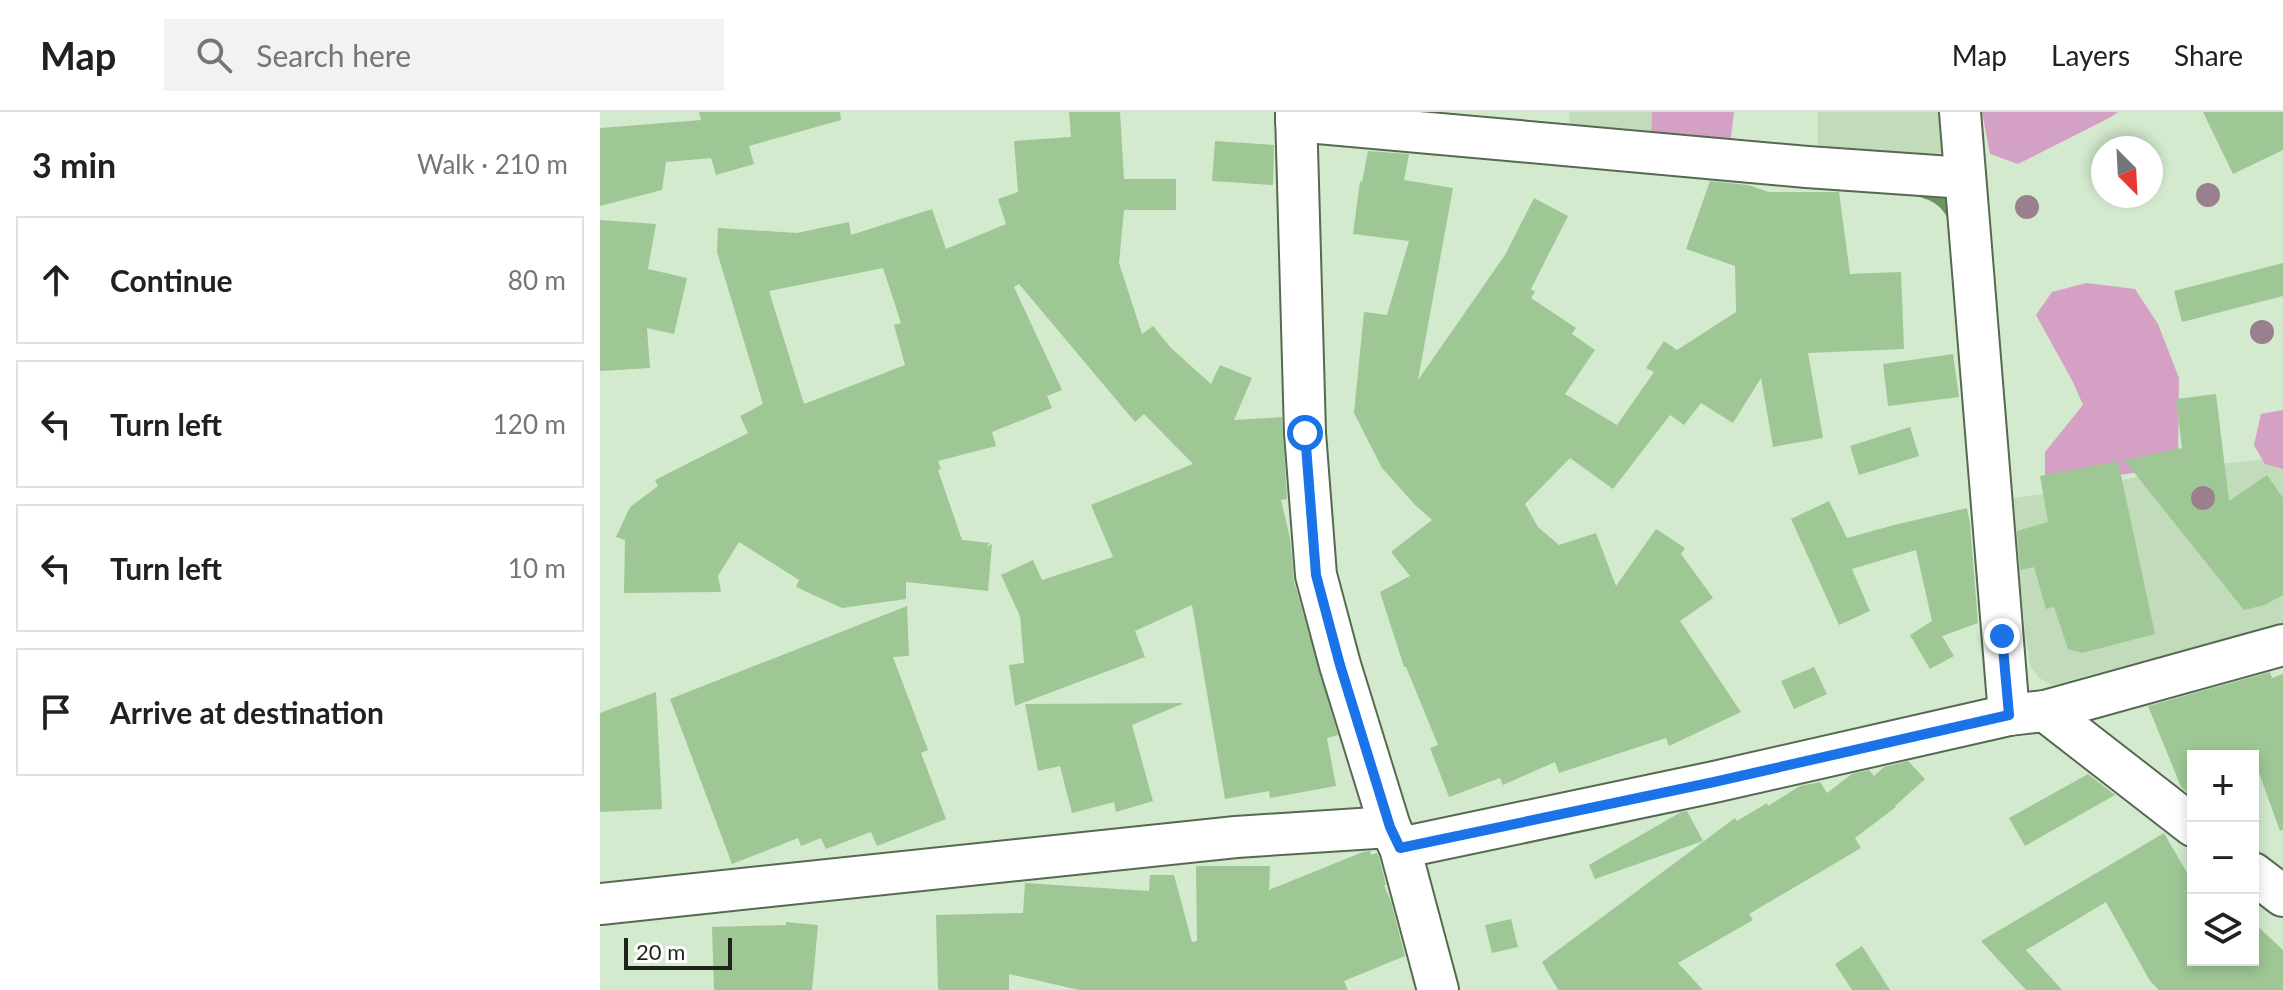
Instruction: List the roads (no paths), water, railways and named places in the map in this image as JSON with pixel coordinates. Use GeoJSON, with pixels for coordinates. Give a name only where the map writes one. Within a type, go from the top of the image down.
{"type":"FeatureCollection","features":[{"type":"Feature","properties":{"kind":"street"},"geometry":{"type":"LineString","coordinates":[[1960,112],[2027,713],[2187,822]]}},
{"type":"Feature","properties":{"kind":"street"},"geometry":{"type":"LineString","coordinates":[[1438,990],[1316,575],[1305,433],[1296,116],[1807,167],[1965,178]]}},
{"type":"Feature","properties":{"kind":"street"},"geometry":{"type":"LineString","coordinates":[[600,904],[1236,837],[1395,838],[1714,782],[2027,713],[2283,645]]}},
{"type":"Feature","properties":{"kind":"street"},"geometry":{"type":"LineString","coordinates":[[2259,878],[2283,896]]}},
{"type":"Feature","properties":{"kind":"waterway"},"geometry":{"type":"LineString","coordinates":[[1925,193],[1943,203],[1954,220]]}}]}
